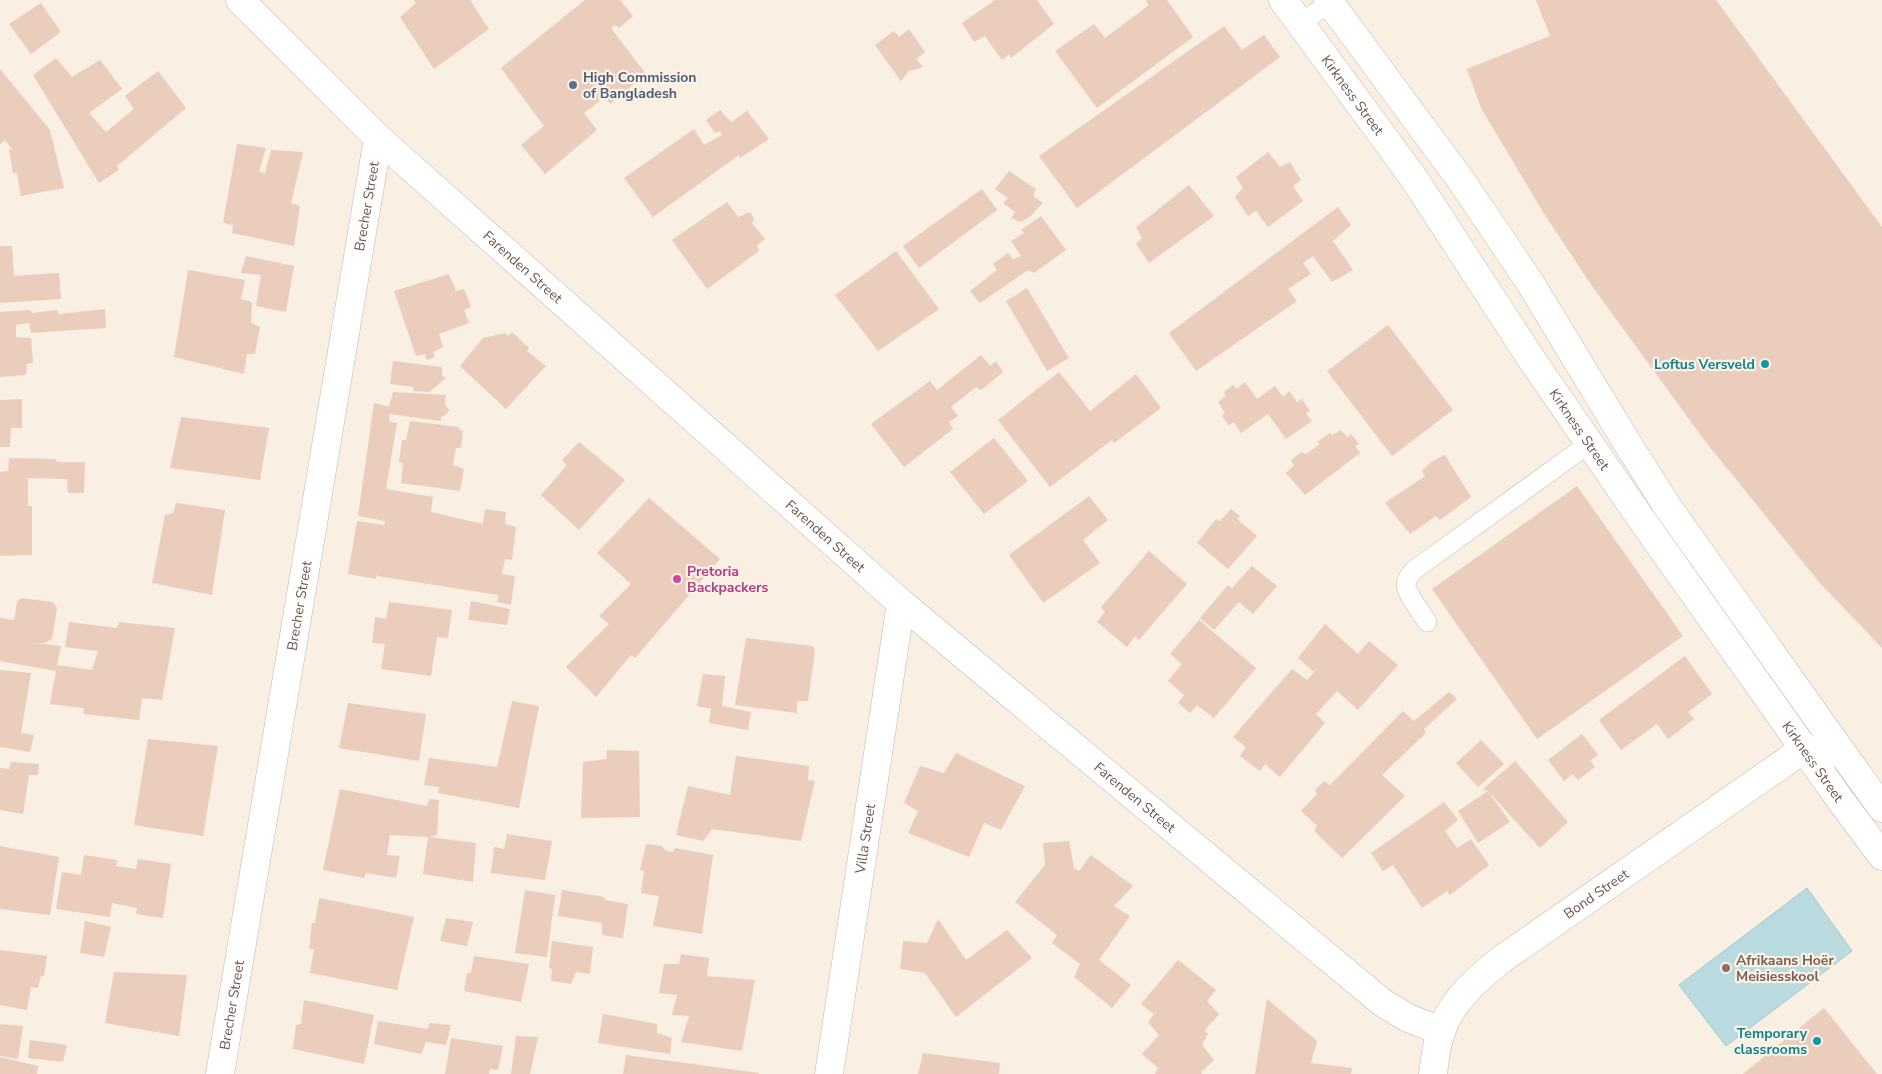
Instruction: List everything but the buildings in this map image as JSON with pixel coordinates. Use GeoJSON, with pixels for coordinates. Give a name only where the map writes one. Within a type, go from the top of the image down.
{"type":"FeatureCollection","features":[{"type":"Feature","properties":{"kind":"street","name":"Farenden Street"},"geometry":{"type":"LineString","coordinates":[[240,0],[378,138],[901,603],[1383,1003],[1408,1018],[1441,1031]]}},
{"type":"Feature","properties":{"kind":"street","name":"Kirkness Street"},"geometry":{"type":"LineString","coordinates":[[1283,0],[1413,178],[1532,360],[1642,520],[1804,750],[1882,856]]}},
{"type":"Feature","properties":{"kind":"street","name":"Kirkness Street"},"geometry":{"type":"LineString","coordinates":[[1330,1],[1466,187],[1529,281],[1667,506],[1882,808]]}},
{"type":"Feature","properties":{"kind":"street","name":"Brecher Street"},"geometry":{"type":"LineString","coordinates":[[220,1074],[378,138]]}},
{"type":"Feature","properties":{"kind":"street"},"geometry":{"type":"LineString","coordinates":[[1532,360],[1553,380],[1570,392],[1608,412],[1609,440],[1613,457],[1642,520]]}},
{"type":"Feature","properties":{"kind":"street","name":"Villa Street"},"geometry":{"type":"LineString","coordinates":[[829,1074],[901,603]]}},
{"type":"Feature","properties":{"kind":"street"},"geometry":{"type":"LineString","coordinates":[[1804,698],[1808,727],[1804,750],[1825,750],[1842,754]]}},
{"type":"Feature","properties":{"kind":"street","name":"Bond Street"},"geometry":{"type":"LineString","coordinates":[[1433,1074],[1441,1031],[1456,1004],[1477,979],[1804,750]]}},
{"type":"Feature","properties":{"kind":"lane"},"geometry":{"type":"LineString","coordinates":[[1301,23],[1330,1]]}},
{"type":"Feature","properties":{"kind":"lane"},"geometry":{"type":"LineString","coordinates":[[1427,622],[1406,585],[1408,577],[1414,570],[1590,443]]}},
{"type":"Feature","properties":{"kind":"water"},"geometry":{"type":"Polygon","coordinates":[[[1807,888],[1852,951],[1726,1046],[1679,985],[1807,888]]]}},
{"type":"Feature","properties":{"kind":"place","name":"High Commission of Bangladesh"},"geometry":{"type":"Point","coordinates":[573,85]}},
{"type":"Feature","properties":{"kind":"place","name":"Loftus Versveld"},"geometry":{"type":"Point","coordinates":[1765,364]}},
{"type":"Feature","properties":{"kind":"place","name":"Pretoria Backpackers"},"geometry":{"type":"Point","coordinates":[677,579]}},
{"type":"Feature","properties":{"kind":"place","name":"Afrikaans Hoër Meisiesskool"},"geometry":{"type":"Point","coordinates":[1726,968]}},
{"type":"Feature","properties":{"kind":"place","name":"Temporary classrooms"},"geometry":{"type":"Point","coordinates":[1817,1041]}}]}
